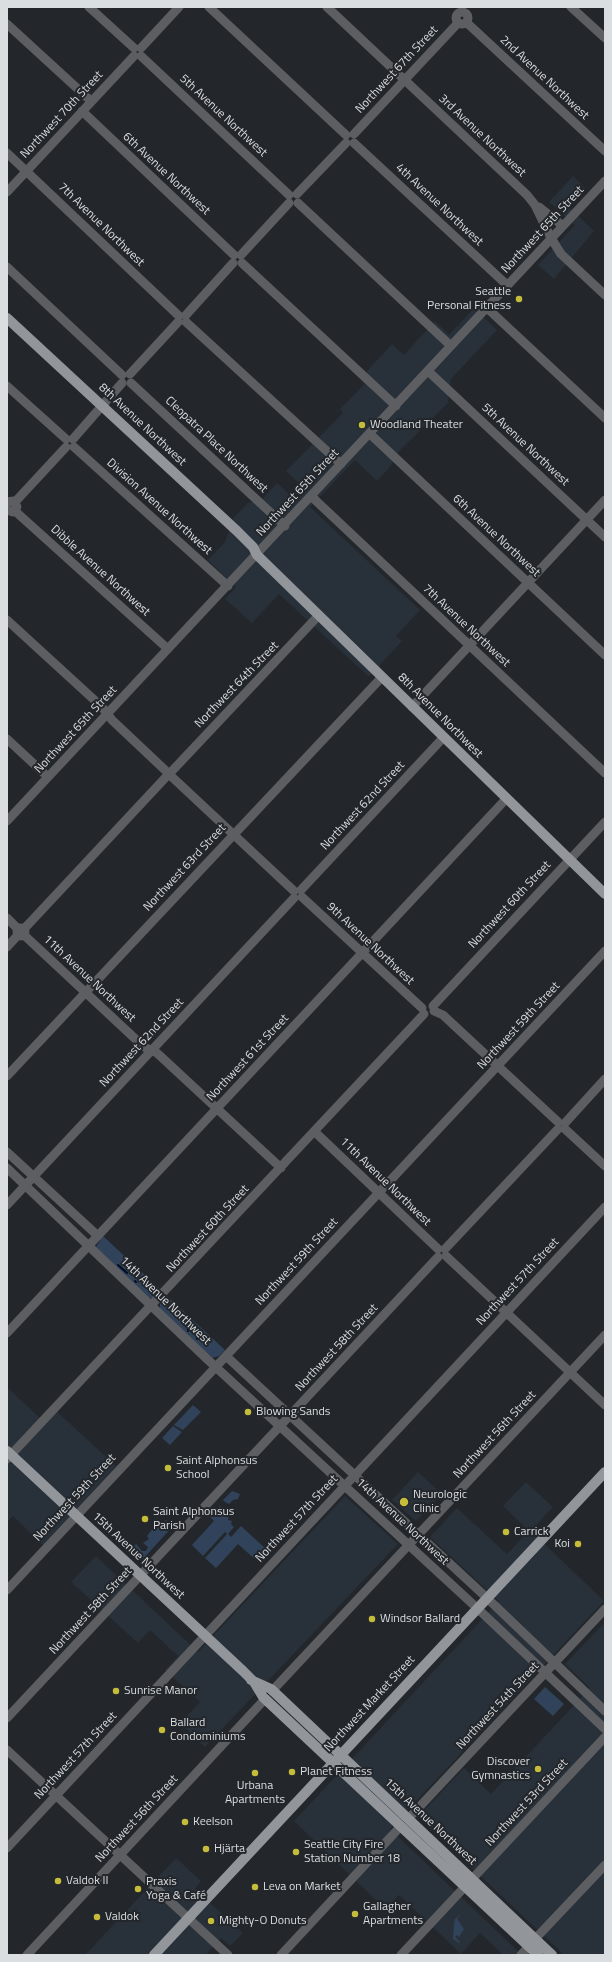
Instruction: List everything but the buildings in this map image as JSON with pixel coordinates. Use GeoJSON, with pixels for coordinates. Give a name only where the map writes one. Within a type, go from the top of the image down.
{"type":"FeatureCollection","features":[{"type":"Feature","properties":{"kind":"main road","name":"8th Avenue Northwest"},"geometry":{"type":"LineString","coordinates":[[7,318],[100,408]]}},
{"type":"Feature","properties":{"kind":"main road","name":"8th Avenue Northwest"},"geometry":{"type":"LineString","coordinates":[[7,327],[237,531],[253,547],[257,555],[443,738],[605,894]]}},
{"type":"Feature","properties":{"kind":"main road","name":"15th Avenue Northwest"},"geometry":{"type":"LineString","coordinates":[[8,1455],[76,1515],[252,1680],[265,1699],[333,1763],[404,1822]]}},
{"type":"Feature","properties":{"kind":"main road","name":"Northwest Market Street"},"geometry":{"type":"LineString","coordinates":[[154,1955],[605,1472]]}},
{"type":"Feature","properties":{"kind":"main road","name":"15th Avenue Northwest"},"geometry":{"type":"LineString","coordinates":[[252,1680],[272,1691],[340,1755],[404,1822],[468,1883],[532,1943],[552,1955]]}},
{"type":"Feature","properties":{"kind":"main road","name":"15th Avenue Northwest"},"geometry":{"type":"LineString","coordinates":[[532,1943],[538,1955]]}},
{"type":"Feature","properties":{"kind":"street","name":"5th Avenue Northwest"},"geometry":{"type":"LineString","coordinates":[[89,7],[451,346]]}},
{"type":"Feature","properties":{"kind":"street","name":"Northwest 70th Street"},"geometry":{"type":"LineString","coordinates":[[7,192],[179,7]]}},
{"type":"Feature","properties":{"kind":"street","name":"4th Avenue Northwest"},"geometry":{"type":"LineString","coordinates":[[209,7],[507,285]]}},
{"type":"Feature","properties":{"kind":"street","name":"3rd Avenue Northwest"},"geometry":{"type":"LineString","coordinates":[[327,7],[520,187],[535,205],[551,238],[561,254],[605,295]]}},
{"type":"Feature","properties":{"kind":"street","name":"2nd Avenue Northwest"},"geometry":{"type":"LineString","coordinates":[[450,7],[464,16],[605,151]]}},
{"type":"Feature","properties":{"kind":"street"},"geometry":{"type":"LineString","coordinates":[[572,7],[605,38]]}},
{"type":"Feature","properties":{"kind":"street","name":"Northwest 67th Street"},"geometry":{"type":"LineString","coordinates":[[10,508],[126,379],[464,16]]}},
{"type":"Feature","properties":{"kind":"street"},"geometry":{"type":"LineString","coordinates":[[7,24],[91,101]]}},
{"type":"Feature","properties":{"kind":"street","name":"6th Avenue Northwest"},"geometry":{"type":"LineString","coordinates":[[82,111],[396,406]]}},
{"type":"Feature","properties":{"kind":"street","name":"7th Avenue Northwest"},"geometry":{"type":"LineString","coordinates":[[7,153],[182,319],[341,464]]}},
{"type":"Feature","properties":{"kind":"street","name":"Northwest 65th Street"},"geometry":{"type":"LineString","coordinates":[[7,821],[285,526],[605,181]]}},
{"type":"Feature","properties":{"kind":"street"},"geometry":{"type":"LineString","coordinates":[[535,205],[563,226]]}},
{"type":"Feature","properties":{"kind":"street","name":"Cleopatra Place Northwest"},"geometry":{"type":"LineString","coordinates":[[7,267],[285,526]]}},
{"type":"Feature","properties":{"kind":"street"},"geometry":{"type":"LineString","coordinates":[[487,308],[605,418]]}},
{"type":"Feature","properties":{"kind":"street","name":"5th Avenue Northwest"},"geometry":{"type":"LineString","coordinates":[[428,371],[605,536]]}},
{"type":"Feature","properties":{"kind":"street","name":"Division Avenue Northwest"},"geometry":{"type":"LineString","coordinates":[[7,386],[228,586]]}},
{"type":"Feature","properties":{"kind":"street","name":"6th Avenue Northwest"},"geometry":{"type":"LineString","coordinates":[[370,434],[605,655]]}},
{"type":"Feature","properties":{"kind":"street","name":"7th Avenue Northwest"},"geometry":{"type":"LineString","coordinates":[[312,497],[605,773]]}},
{"type":"Feature","properties":{"kind":"street"},"geometry":{"type":"LineString","coordinates":[[412,707],[605,500]]}},
{"type":"Feature","properties":{"kind":"street","name":"Dibble Avenue Northwest"},"geometry":{"type":"LineString","coordinates":[[10,508],[168,649]]}},
{"type":"Feature","properties":{"kind":"street","name":"Northwest 64th Street"},"geometry":{"type":"LineString","coordinates":[[7,947],[319,615]]}},
{"type":"Feature","properties":{"kind":"street","name":"9th Avenue Northwest"},"geometry":{"type":"LineString","coordinates":[[7,620],[169,774],[423,1011]]}},
{"type":"Feature","properties":{"kind":"street","name":"Northwest 63rd Street"},"geometry":{"type":"LineString","coordinates":[[7,1076],[233,833],[382,677]]}},
{"type":"Feature","properties":{"kind":"street","name":"Northwest 62nd Street"},"geometry":{"type":"LineString","coordinates":[[7,1204],[443,738]]}},
{"type":"Feature","properties":{"kind":"street"},"geometry":{"type":"LineString","coordinates":[[7,739],[48,777]]}},
{"type":"Feature","properties":{"kind":"street","name":"Northwest 61st Street"},"geometry":{"type":"LineString","coordinates":[[7,1333],[506,799]]}},
{"type":"Feature","properties":{"kind":"street","name":"Northwest 60th Street"},"geometry":{"type":"LineString","coordinates":[[433,1008],[605,822]]}},
{"type":"Feature","properties":{"kind":"street","name":"11th Avenue Northwest"},"geometry":{"type":"LineString","coordinates":[[7,918],[144,1047],[157,1053],[281,1168]]}},
{"type":"Feature","properties":{"kind":"street","name":"Northwest 59th Street"},"geometry":{"type":"LineString","coordinates":[[7,1590],[605,951]]}},
{"type":"Feature","properties":{"kind":"street"},"geometry":{"type":"LineString","coordinates":[[423,1011],[427,1005],[443,1015],[605,1166]]}},
{"type":"Feature","properties":{"kind":"street","name":"Northwest 60th Street"},"geometry":{"type":"LineString","coordinates":[[8,1455],[315,1132],[423,1011]]}},
{"type":"Feature","properties":{"kind":"street","name":"Northwest 58th Street"},"geometry":{"type":"LineString","coordinates":[[7,1718],[605,1079]]}},
{"type":"Feature","properties":{"kind":"street","name":"11th Avenue Northwest"},"geometry":{"type":"LineString","coordinates":[[315,1132],[605,1405]]}},
{"type":"Feature","properties":{"kind":"street"},"geometry":{"type":"LineString","coordinates":[[7,1152],[98,1236]]}},
{"type":"Feature","properties":{"kind":"street","name":"14th Avenue Northwest"},"geometry":{"type":"LineString","coordinates":[[7,1168],[280,1426],[477,1608],[605,1729]]}},
{"type":"Feature","properties":{"kind":"street","name":"Northwest 57th Street"},"geometry":{"type":"LineString","coordinates":[[7,1848],[344,1485],[605,1207]]}},
{"type":"Feature","properties":{"kind":"street","name":"Northwest 56th Street"},"geometry":{"type":"LineString","coordinates":[[272,1691],[605,1335]]}},
{"type":"Feature","properties":{"kind":"street","name":"14th Avenue Northwest"},"geometry":{"type":"LineString","coordinates":[[226,1356],[487,1598],[605,1711]]}},
{"type":"Feature","properties":{"kind":"street","name":"Northwest 54th Street"},"geometry":{"type":"LineString","coordinates":[[281,1955],[605,1609]]}},
{"type":"Feature","properties":{"kind":"street","name":"Northwest 56th Street"},"geometry":{"type":"LineString","coordinates":[[27,1955],[265,1699]]}},
{"type":"Feature","properties":{"kind":"street","name":"Northwest 53rd Street"},"geometry":{"type":"LineString","coordinates":[[400,1955],[605,1738]]}},
{"type":"Feature","properties":{"kind":"street"},"geometry":{"type":"LineString","coordinates":[[7,1750],[228,1955]]}},
{"type":"Feature","properties":{"kind":"street"},"geometry":{"type":"LineString","coordinates":[[521,1955],[605,1865]]}},
{"type":"Feature","properties":{"kind":"shaded area"},"geometry":{"type":"Polygon","coordinates":[[[573,176],[586,189],[569,207],[594,231],[554,279],[538,265],[575,225],[549,202],[573,176]]]}},
{"type":"Feature","properties":{"kind":"shaded area"},"geometry":{"type":"Polygon","coordinates":[[[474,308],[497,330],[451,379],[448,403],[399,451],[390,467],[377,481],[355,460],[310,507],[420,610],[396,636],[402,641],[369,677],[279,594],[252,623],[225,599],[236,587],[208,560],[225,542],[234,517],[248,503],[263,498],[277,483],[295,500],[305,489],[286,471],[343,413],[340,409],[364,385],[367,371],[392,344],[404,355],[435,321],[449,335],[474,308]]]}},
{"type":"Feature","properties":{"kind":"shaded area"},"geometry":{"type":"Polygon","coordinates":[[[103,1236],[161,1290],[153,1298],[148,1298],[96,1247],[103,1236]]]}},
{"type":"Feature","properties":{"kind":"shaded area"},"geometry":{"type":"Polygon","coordinates":[[[167,1296],[225,1350],[219,1356],[212,1358],[160,1309],[160,1304],[167,1296]]]}},
{"type":"Feature","properties":{"kind":"shaded area"},"geometry":{"type":"Polygon","coordinates":[[[7,1387],[41,1419],[52,1407],[116,1466],[43,1545],[13,1516],[7,1522],[7,1387]]]}},
{"type":"Feature","properties":{"kind":"shaded area"},"geometry":{"type":"Polygon","coordinates":[[[193,1405],[201,1412],[183,1430],[174,1425],[193,1405]]]}},
{"type":"Feature","properties":{"kind":"shaded area"},"geometry":{"type":"Polygon","coordinates":[[[173,1426],[182,1432],[170,1445],[162,1438],[173,1426]]]}},
{"type":"Feature","properties":{"kind":"shaded area"},"geometry":{"type":"Polygon","coordinates":[[[418,1472],[442,1494],[416,1521],[392,1500],[418,1472]]]}},
{"type":"Feature","properties":{"kind":"shaded area"},"geometry":{"type":"Polygon","coordinates":[[[526,1482],[553,1507],[531,1531],[604,1601],[390,1829],[522,1955],[503,1955],[480,1933],[461,1954],[399,1895],[385,1909],[294,1821],[499,1601],[430,1537],[457,1508],[507,1554],[529,1531],[503,1506],[526,1482]]]}},
{"type":"Feature","properties":{"kind":"shaded area"},"geometry":{"type":"Polygon","coordinates":[[[232,1491],[240,1494],[238,1499],[233,1500],[229,1504],[223,1500],[232,1491]]]}},
{"type":"Feature","properties":{"kind":"shaded area"},"geometry":{"type":"Polygon","coordinates":[[[345,1496],[398,1544],[205,1747],[180,1723],[200,1702],[165,1670],[178,1656],[150,1630],[138,1643],[71,1582],[96,1556],[198,1652],[345,1496]]]}},
{"type":"Feature","properties":{"kind":"shaded area"},"geometry":{"type":"Polygon","coordinates":[[[220,1506],[229,1514],[228,1520],[232,1521],[231,1524],[234,1527],[228,1534],[231,1537],[241,1526],[267,1550],[257,1561],[238,1544],[216,1568],[205,1558],[227,1534],[225,1532],[203,1556],[192,1545],[214,1521],[210,1517],[220,1506]]]}},
{"type":"Feature","properties":{"kind":"shaded area"},"geometry":{"type":"Polygon","coordinates":[[[166,1520],[173,1526],[142,1560],[131,1550],[136,1544],[142,1551],[146,1551],[148,1547],[143,1543],[149,1539],[147,1536],[157,1523],[160,1525],[166,1520]]]}},
{"type":"Feature","properties":{"kind":"shaded area"},"geometry":{"type":"Polygon","coordinates":[[[605,1622],[605,1955],[564,1955],[418,1817],[464,1768],[491,1794],[590,1688],[565,1664],[605,1622]]]}},
{"type":"Feature","properties":{"kind":"shaded area"},"geometry":{"type":"Polygon","coordinates":[[[545,1687],[564,1704],[553,1716],[534,1699],[545,1687]]]}},
{"type":"Feature","properties":{"kind":"shaded area"},"geometry":{"type":"Polygon","coordinates":[[[176,1858],[201,1881],[195,1889],[243,1933],[230,1946],[221,1938],[207,1953],[209,1955],[85,1955],[176,1858]]]}},
{"type":"Feature","properties":{"kind":"shaded area"},"geometry":{"type":"Polygon","coordinates":[[[462,1913],[457,1919],[464,1929],[459,1937],[457,1935],[455,1937],[460,1942],[459,1943],[453,1939],[454,1923],[455,1919],[462,1913]]]}},
{"type":"Feature","properties":{"kind":"waterway"},"geometry":{"type":"LineString","coordinates":[[118,1265],[127,1273]]}},
{"type":"Feature","properties":{"kind":"place","name":"Seattle Personal Fitness"},"geometry":{"type":"Point","coordinates":[519,299]}},
{"type":"Feature","properties":{"kind":"place","name":"Woodland Theater"},"geometry":{"type":"Point","coordinates":[362,425]}},
{"type":"Feature","properties":{"kind":"place","name":"Blowing Sands"},"geometry":{"type":"Point","coordinates":[248,1412]}},
{"type":"Feature","properties":{"kind":"place","name":"Saint Alphonsus School"},"geometry":{"type":"Point","coordinates":[168,1468]}},
{"type":"Feature","properties":{"kind":"place","name":"Neurologic Clinic"},"geometry":{"type":"Point","coordinates":[404,1502]}},
{"type":"Feature","properties":{"kind":"place","name":"Saint Alphonsus Parish"},"geometry":{"type":"Point","coordinates":[145,1519]}},
{"type":"Feature","properties":{"kind":"place","name":"Carrick"},"geometry":{"type":"Point","coordinates":[506,1532]}},
{"type":"Feature","properties":{"kind":"place","name":"Koi"},"geometry":{"type":"Point","coordinates":[578,1544]}},
{"type":"Feature","properties":{"kind":"place","name":"Windsor Ballard"},"geometry":{"type":"Point","coordinates":[372,1619]}},
{"type":"Feature","properties":{"kind":"place","name":"Sunrise Manor"},"geometry":{"type":"Point","coordinates":[116,1691]}},
{"type":"Feature","properties":{"kind":"place","name":"Ballard Condominiums"},"geometry":{"type":"Point","coordinates":[162,1730]}},
{"type":"Feature","properties":{"kind":"place","name":"Discover Gymnastics"},"geometry":{"type":"Point","coordinates":[538,1769]}},
{"type":"Feature","properties":{"kind":"place","name":"Planet Fitness"},"geometry":{"type":"Point","coordinates":[292,1772]}},
{"type":"Feature","properties":{"kind":"place","name":"Urbana Apartments"},"geometry":{"type":"Point","coordinates":[255,1773]}},
{"type":"Feature","properties":{"kind":"place","name":"Keelson"},"geometry":{"type":"Point","coordinates":[185,1822]}},
{"type":"Feature","properties":{"kind":"place","name":"Hjärta"},"geometry":{"type":"Point","coordinates":[206,1849]}},
{"type":"Feature","properties":{"kind":"place","name":"Seattle City Fire Station Number 18"},"geometry":{"type":"Point","coordinates":[296,1852]}},
{"type":"Feature","properties":{"kind":"place","name":"Valdok II"},"geometry":{"type":"Point","coordinates":[58,1881]}},
{"type":"Feature","properties":{"kind":"place","name":"Leva on Market"},"geometry":{"type":"Point","coordinates":[255,1887]}},
{"type":"Feature","properties":{"kind":"place","name":"Praxis Yoga & Café"},"geometry":{"type":"Point","coordinates":[138,1889]}},
{"type":"Feature","properties":{"kind":"place","name":"Gallagher Apartments"},"geometry":{"type":"Point","coordinates":[355,1914]}},
{"type":"Feature","properties":{"kind":"place","name":"Valdok"},"geometry":{"type":"Point","coordinates":[97,1917]}},
{"type":"Feature","properties":{"kind":"place","name":"Mighty-O Donuts"},"geometry":{"type":"Point","coordinates":[211,1921]}}]}
